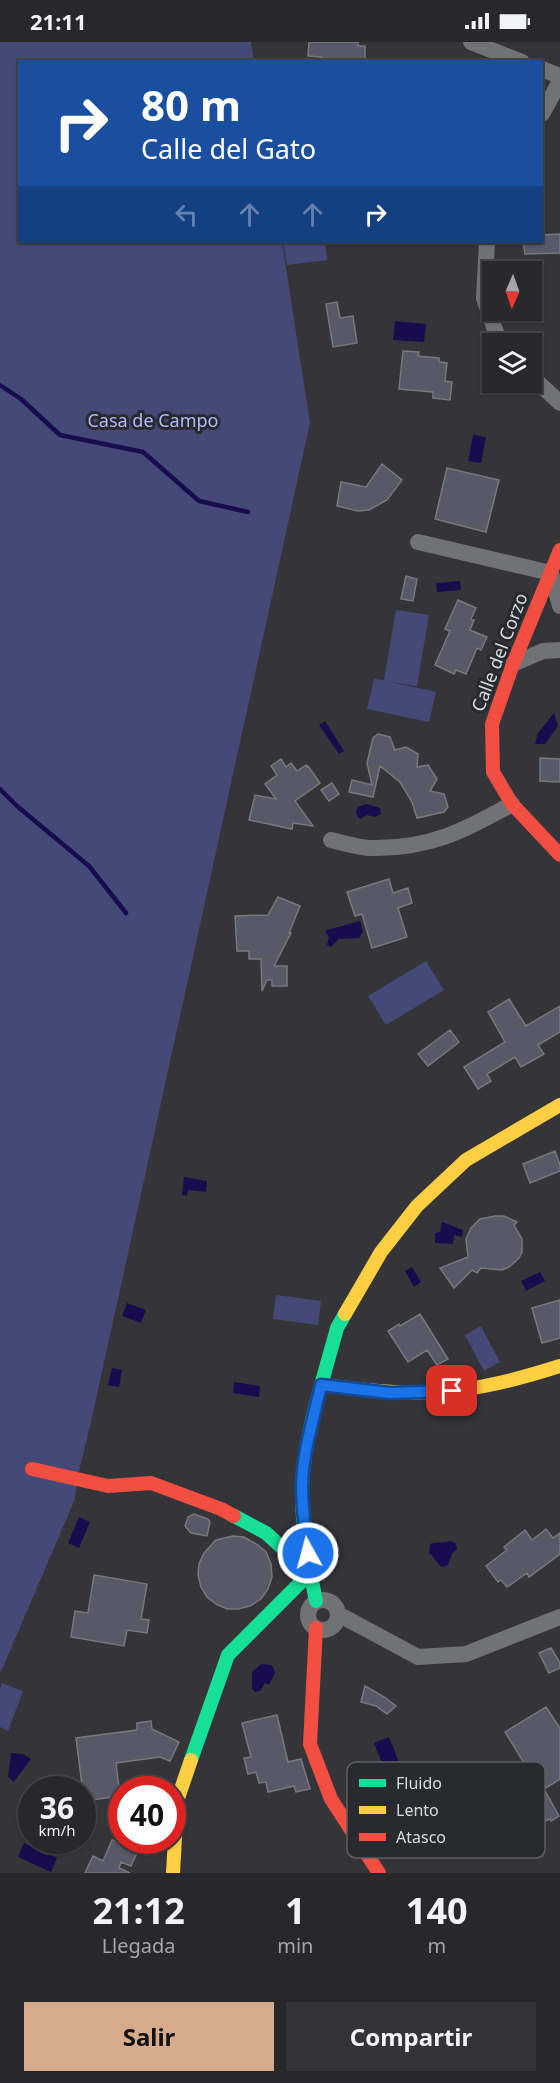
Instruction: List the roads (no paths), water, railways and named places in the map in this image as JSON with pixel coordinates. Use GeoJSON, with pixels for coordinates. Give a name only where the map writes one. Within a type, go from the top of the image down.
{"type":"FeatureCollection","features":[{"type":"Feature","properties":{"kind":"street"},"geometry":{"type":"LineString","coordinates":[[471,42],[517,60]]}},
{"type":"Feature","properties":{"kind":"street"},"geometry":{"type":"LineString","coordinates":[[543,69],[560,76]]}},
{"type":"Feature","properties":{"kind":"street"},"geometry":{"type":"LineString","coordinates":[[543,112],[560,81]]}},
{"type":"Feature","properties":{"kind":"street"},"geometry":{"type":"LineString","coordinates":[[487,243],[484,298],[496,333]]}},
{"type":"Feature","properties":{"kind":"street"},"geometry":{"type":"LineString","coordinates":[[542,386],[560,403]]}},
{"type":"Feature","properties":{"kind":"street"},"geometry":{"type":"LineString","coordinates":[[418,542],[551,573],[560,606]]}},
{"type":"Feature","properties":{"kind":"street","name":"Calle del Corzo"},"geometry":{"type":"LineString","coordinates":[[560,550],[513,664],[492,724],[493,772],[512,804],[560,855]]}},
{"type":"Feature","properties":{"kind":"street"},"geometry":{"type":"LineString","coordinates":[[513,664],[543,651],[560,650]]}},
{"type":"Feature","properties":{"kind":"street"},"geometry":{"type":"LineString","coordinates":[[331,840],[370,848],[422,845],[468,829],[512,804]]}},
{"type":"Feature","properties":{"kind":"street"},"geometry":{"type":"LineString","coordinates":[[316,1601],[310,1573],[302,1485],[310,1433],[337,1328],[381,1252],[417,1206],[466,1160],[560,1105]]}},
{"type":"Feature","properties":{"kind":"street"},"geometry":{"type":"LineString","coordinates":[[321,1385],[390,1393],[452,1391],[513,1380],[560,1366]]}},
{"type":"Feature","properties":{"kind":"street"},"geometry":{"type":"LineString","coordinates":[[32,1468],[108,1486],[151,1484],[221,1509],[266,1533],[310,1573]]}},
{"type":"Feature","properties":{"kind":"street"},"geometry":{"type":"LineString","coordinates":[[172,1873],[177,1801],[228,1655],[310,1573]]}},
{"type":"Feature","properties":{"kind":"street"},"geometry":{"type":"LineString","coordinates":[[316,1601],[331,1602],[335,1605],[338,1620],[331,1628],[321,1630],[316,1628],[308,1617],[309,1608],[316,1601]]}},
{"type":"Feature","properties":{"kind":"street"},"geometry":{"type":"LineString","coordinates":[[338,1614],[418,1658],[466,1654],[560,1617]]}},
{"type":"Feature","properties":{"kind":"street"},"geometry":{"type":"LineString","coordinates":[[316,1628],[310,1744],[331,1799],[347,1824]]}},
{"type":"Feature","properties":{"kind":"street"},"geometry":{"type":"LineString","coordinates":[[369,1858],[379,1873]]}},
{"type":"Feature","properties":{"kind":"waterway"},"geometry":{"type":"LineString","coordinates":[[0,385],[21,399],[60,435],[143,452],[199,501],[248,512]]}},
{"type":"Feature","properties":{"kind":"waterway"},"geometry":{"type":"LineString","coordinates":[[0,789],[89,866],[126,913]]}},
{"type":"Feature","properties":{"kind":"park label","name":"Casa de Campo"},"geometry":{"type":"Point","coordinates":[153,420]}}]}
